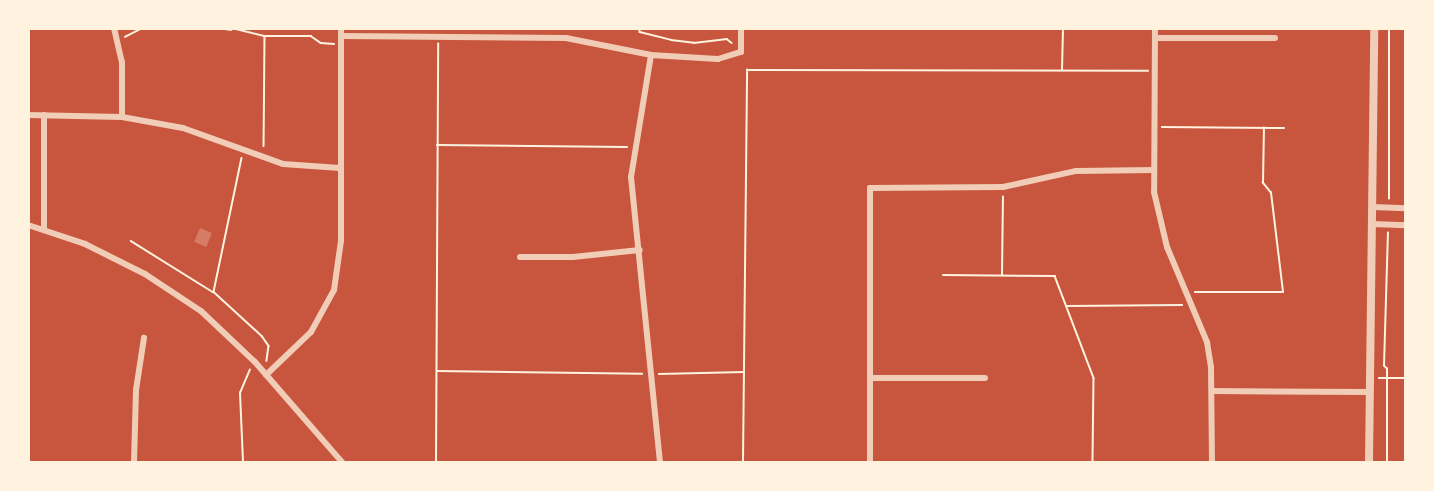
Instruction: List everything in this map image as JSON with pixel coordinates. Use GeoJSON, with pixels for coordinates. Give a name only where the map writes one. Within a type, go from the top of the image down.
{"type":"FeatureCollection","features":[{"type":"Feature","properties":{"kind":"street"},"geometry":{"type":"LineString","coordinates":[[114,28],[122,62],[122,117]]}},
{"type":"Feature","properties":{"kind":"street"},"geometry":{"type":"LineString","coordinates":[[531,28],[531,37]]}},
{"type":"Feature","properties":{"kind":"street"},"geometry":{"type":"LineString","coordinates":[[266,375],[311,332],[334,290],[341,241],[340,32],[438,37],[566,38],[651,55],[718,59],[741,52],[741,28]]}},
{"type":"Feature","properties":{"kind":"street"},"geometry":{"type":"LineString","coordinates":[[1155,28],[1154,170],[1162,231],[1194,305],[1207,342],[1212,391],[1212,462]]}},
{"type":"Feature","properties":{"kind":"street"},"geometry":{"type":"LineString","coordinates":[[1369,462],[1374,28]]}},
{"type":"Feature","properties":{"kind":"street"},"geometry":{"type":"LineString","coordinates":[[1155,38],[1275,38]]}},
{"type":"Feature","properties":{"kind":"street"},"geometry":{"type":"LineString","coordinates":[[651,55],[631,177],[660,462]]}},
{"type":"Feature","properties":{"kind":"street"},"geometry":{"type":"LineString","coordinates":[[28,115],[122,117],[183,128],[284,164],[340,168]]}},
{"type":"Feature","properties":{"kind":"street"},"geometry":{"type":"LineString","coordinates":[[44,116],[44,229]]}},
{"type":"Feature","properties":{"kind":"street"},"geometry":{"type":"LineString","coordinates":[[870,462],[870,188],[1003,187],[1076,171],[1154,170]]}},
{"type":"Feature","properties":{"kind":"street"},"geometry":{"type":"LineString","coordinates":[[1372,207],[1406,208]]}},
{"type":"Feature","properties":{"kind":"street"},"geometry":{"type":"LineString","coordinates":[[1372,224],[1406,225]]}},
{"type":"Feature","properties":{"kind":"street"},"geometry":{"type":"LineString","coordinates":[[28,225],[44,229],[145,274],[201,311],[255,362],[342,462]]}},
{"type":"Feature","properties":{"kind":"street"},"geometry":{"type":"LineString","coordinates":[[520,256],[640,250]]}},
{"type":"Feature","properties":{"kind":"street"},"geometry":{"type":"LineString","coordinates":[[134,462],[136,390],[144,338]]}},
{"type":"Feature","properties":{"kind":"street"},"geometry":{"type":"LineString","coordinates":[[870,378],[985,378]]}},
{"type":"Feature","properties":{"kind":"street"},"geometry":{"type":"LineString","coordinates":[[1212,391],[1370,392]]}},
{"type":"Feature","properties":{"kind":"path"},"geometry":{"type":"LineString","coordinates":[[117,39],[143,28]]}},
{"type":"Feature","properties":{"kind":"path"},"geometry":{"type":"LineString","coordinates":[[219,28],[265,36],[311,36],[321,43],[341,45]]}},
{"type":"Feature","properties":{"kind":"path"},"geometry":{"type":"LineString","coordinates":[[640,28],[640,32],[694,43],[727,39],[741,52]]}},
{"type":"Feature","properties":{"kind":"path"},"geometry":{"type":"LineString","coordinates":[[1062,71],[1063,28]]}},
{"type":"Feature","properties":{"kind":"path"},"geometry":{"type":"LineString","coordinates":[[1389,28],[1389,208]]}},
{"type":"Feature","properties":{"kind":"path"},"geometry":{"type":"LineString","coordinates":[[264,156],[265,36]]}},
{"type":"Feature","properties":{"kind":"path"},"geometry":{"type":"LineString","coordinates":[[436,462],[438,37]]}},
{"type":"Feature","properties":{"kind":"path"},"geometry":{"type":"LineString","coordinates":[[743,462],[747,70],[1154,71]]}},
{"type":"Feature","properties":{"kind":"path"},"geometry":{"type":"LineString","coordinates":[[1154,127],[1284,128]]}},
{"type":"Feature","properties":{"kind":"path"},"geometry":{"type":"LineString","coordinates":[[1188,292],[1283,292],[1271,193],[1263,183],[1264,128]]}},
{"type":"Feature","properties":{"kind":"path"},"geometry":{"type":"LineString","coordinates":[[436,144],[634,148]]}},
{"type":"Feature","properties":{"kind":"path"},"geometry":{"type":"LineString","coordinates":[[214,292],[245,149]]}},
{"type":"Feature","properties":{"kind":"path"},"geometry":{"type":"LineString","coordinates":[[1002,275],[1003,187]]}},
{"type":"Feature","properties":{"kind":"path"},"geometry":{"type":"LineString","coordinates":[[1387,462],[1388,378],[1384,366],[1388,224]]}},
{"type":"Feature","properties":{"kind":"path"},"geometry":{"type":"LineString","coordinates":[[131,241],[214,292],[269,346],[266,375]]}},
{"type":"Feature","properties":{"kind":"path"},"geometry":{"type":"LineString","coordinates":[[943,275],[1054,276],[1094,378],[1093,462]]}},
{"type":"Feature","properties":{"kind":"path"},"geometry":{"type":"LineString","coordinates":[[1066,306],[1194,305]]}},
{"type":"Feature","properties":{"kind":"path"},"geometry":{"type":"LineString","coordinates":[[243,462],[240,393],[255,362]]}},
{"type":"Feature","properties":{"kind":"path"},"geometry":{"type":"LineString","coordinates":[[436,370],[651,374],[744,372]]}},
{"type":"Feature","properties":{"kind":"path"},"geometry":{"type":"LineString","coordinates":[[1370,378],[1406,378]]}},
{"type":"Feature","properties":{"kind":"building"},"geometry":{"type":"Polygon","coordinates":[[[200,228],[212,233],[206,247],[194,242],[200,228]]]}}]}
